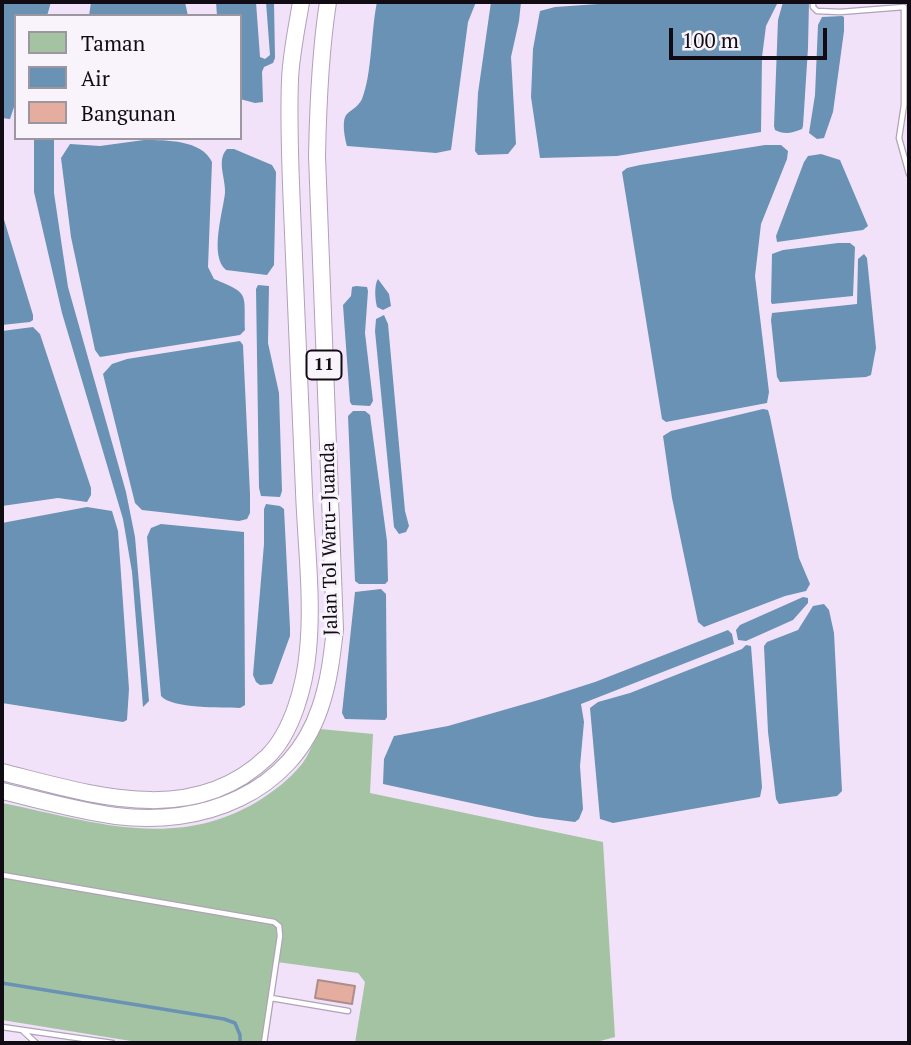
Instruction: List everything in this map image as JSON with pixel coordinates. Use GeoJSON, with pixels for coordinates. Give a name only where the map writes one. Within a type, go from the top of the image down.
{"type":"FeatureCollection","features":[{"type":"Feature","properties":{"kind":"highway","name":"Jalan Tol Waru–Juanda"},"geometry":{"type":"LineString","coordinates":[[2,772],[124,799],[160,802],[193,797],[211,792],[254,768],[280,742],[300,695],[308,650],[308,584],[295,304],[290,79],[301,2]]}},
{"type":"Feature","properties":{"kind":"highway","name":"Jalan Tol Waru–Juanda"},"geometry":{"type":"LineString","coordinates":[[2,791],[118,816],[160,818],[199,814],[242,798],[275,776],[301,745],[320,709],[331,664],[335,629],[317,156],[320,70],[328,2]]}},
{"type":"Feature","properties":{"kind":"lane"},"geometry":{"type":"LineString","coordinates":[[813,2],[817,11],[904,7],[904,105],[899,138],[909,174]]}},
{"type":"Feature","properties":{"kind":"lane"},"geometry":{"type":"LineString","coordinates":[[2,875],[274,922],[279,926],[280,936],[264,1043]]}},
{"type":"Feature","properties":{"kind":"lane"},"geometry":{"type":"LineString","coordinates":[[271,998],[348,1011]]}},
{"type":"Feature","properties":{"kind":"lane"},"geometry":{"type":"LineString","coordinates":[[2,1027],[112,1043]]}},
{"type":"Feature","properties":{"kind":"lane"},"geometry":{"type":"LineString","coordinates":[[22,1030],[37,1043]]}},
{"type":"Feature","properties":{"kind":"green space"},"geometry":{"type":"Polygon","coordinates":[[[320,729],[373,734],[370,793],[603,842],[615,1037],[593,1043],[355,1043],[365,982],[358,973],[277,962],[264,1043],[143,1043],[2,1020],[2,803],[69,818],[134,828],[199,825],[231,815],[281,785],[302,764],[320,729]]]}},
{"type":"Feature","properties":{"kind":"water"},"geometry":{"type":"Polygon","coordinates":[[[2,2],[51,2],[48,14],[14,14],[14,107],[10,119],[2,118],[2,2]]]}},
{"type":"Feature","properties":{"kind":"water"},"geometry":{"type":"Polygon","coordinates":[[[91,2],[185,2],[188,14],[89,14],[91,2]]]}},
{"type":"Feature","properties":{"kind":"water"},"geometry":{"type":"Polygon","coordinates":[[[216,2],[256,2],[260,57],[265,59],[270,55],[266,2],[274,2],[275,58],[262,72],[263,102],[242,100],[242,14],[217,14],[216,2]]]}},
{"type":"Feature","properties":{"kind":"water"},"geometry":{"type":"Polygon","coordinates":[[[377,2],[476,2],[468,22],[451,150],[436,153],[347,146],[344,121],[347,114],[360,102],[365,89],[377,2]]]}},
{"type":"Feature","properties":{"kind":"water"},"geometry":{"type":"Polygon","coordinates":[[[491,2],[521,2],[511,57],[516,144],[508,154],[478,155],[475,151],[478,93],[491,2]]]}},
{"type":"Feature","properties":{"kind":"water"},"geometry":{"type":"Polygon","coordinates":[[[627,2],[778,2],[766,26],[762,57],[761,132],[617,156],[540,158],[531,97],[533,49],[540,11],[555,7],[627,2]]]}},
{"type":"Feature","properties":{"kind":"water"},"geometry":{"type":"Polygon","coordinates":[[[783,2],[809,2],[803,126],[802,129],[788,133],[775,130],[774,126],[778,20],[783,2]]]}},
{"type":"Feature","properties":{"kind":"water"},"geometry":{"type":"Polygon","coordinates":[[[842,16],[844,31],[833,112],[824,138],[817,139],[809,133],[815,95],[818,25],[822,17],[842,16]]]}},
{"type":"Feature","properties":{"kind":"water"},"geometry":{"type":"Polygon","coordinates":[[[34,140],[54,140],[54,193],[68,287],[126,492],[135,537],[149,701],[143,707],[132,572],[123,519],[62,313],[34,192],[34,140]]]}},
{"type":"Feature","properties":{"kind":"water"},"geometry":{"type":"Polygon","coordinates":[[[144,140],[192,145],[200,149],[212,162],[208,267],[214,279],[234,288],[243,296],[245,330],[240,335],[100,357],[95,350],[71,237],[61,158],[70,144],[100,146],[144,140]]]}},
{"type":"Feature","properties":{"kind":"water"},"geometry":{"type":"Polygon","coordinates":[[[765,145],[781,145],[788,151],[761,224],[755,276],[769,392],[767,403],[666,422],[662,419],[622,172],[640,165],[765,145]]]}},
{"type":"Feature","properties":{"kind":"water"},"geometry":{"type":"Polygon","coordinates":[[[227,149],[234,149],[272,165],[276,172],[274,265],[267,275],[226,270],[218,255],[225,193],[222,159],[227,149]]]}},
{"type":"Feature","properties":{"kind":"water"},"geometry":{"type":"Polygon","coordinates":[[[821,154],[840,160],[868,226],[863,230],[777,242],[776,236],[804,162],[808,156],[821,154]]]}},
{"type":"Feature","properties":{"kind":"water"},"geometry":{"type":"Polygon","coordinates":[[[2,213],[33,315],[30,322],[2,325],[2,213]]]}},
{"type":"Feature","properties":{"kind":"water"},"geometry":{"type":"Polygon","coordinates":[[[850,243],[855,247],[853,296],[772,304],[772,254],[783,250],[850,243]]]}},
{"type":"Feature","properties":{"kind":"water"},"geometry":{"type":"Polygon","coordinates":[[[864,254],[867,258],[876,348],[871,375],[780,382],[777,377],[772,313],[857,304],[858,259],[864,254]]]}},
{"type":"Feature","properties":{"kind":"water"},"geometry":{"type":"Polygon","coordinates":[[[378,279],[389,294],[391,306],[383,310],[376,304],[375,288],[378,279]]]}},
{"type":"Feature","properties":{"kind":"water"},"geometry":{"type":"Polygon","coordinates":[[[258,285],[269,286],[268,343],[279,393],[280,497],[261,496],[259,488],[258,285]]]}},
{"type":"Feature","properties":{"kind":"water"},"geometry":{"type":"Polygon","coordinates":[[[352,287],[367,287],[368,291],[365,333],[373,401],[370,406],[352,405],[350,402],[343,305],[351,296],[352,287]]]}},
{"type":"Feature","properties":{"kind":"water"},"geometry":{"type":"Polygon","coordinates":[[[384,315],[388,324],[405,511],[409,526],[406,532],[399,534],[394,527],[375,331],[376,319],[384,315]]]}},
{"type":"Feature","properties":{"kind":"water"},"geometry":{"type":"Polygon","coordinates":[[[33,327],[40,334],[91,488],[87,502],[58,498],[2,506],[2,331],[33,327]]]}},
{"type":"Feature","properties":{"kind":"water"},"geometry":{"type":"Polygon","coordinates":[[[240,341],[243,345],[250,494],[250,513],[247,519],[239,521],[142,510],[135,503],[103,374],[112,364],[127,359],[240,341]]]}},
{"type":"Feature","properties":{"kind":"water"},"geometry":{"type":"Polygon","coordinates":[[[768,410],[770,417],[799,558],[810,584],[806,591],[785,596],[704,627],[698,622],[672,498],[663,436],[671,431],[768,410]]]}},
{"type":"Feature","properties":{"kind":"water"},"geometry":{"type":"Polygon","coordinates":[[[353,411],[365,411],[370,415],[387,541],[388,581],[385,584],[359,584],[355,581],[348,416],[353,411]]]}},
{"type":"Feature","properties":{"kind":"water"},"geometry":{"type":"Polygon","coordinates":[[[266,504],[284,509],[290,636],[272,684],[260,685],[253,675],[266,504]]]}},
{"type":"Feature","properties":{"kind":"water"},"geometry":{"type":"Polygon","coordinates":[[[87,507],[112,511],[118,531],[129,689],[127,720],[123,722],[2,703],[2,523],[87,507]]]}},
{"type":"Feature","properties":{"kind":"water"},"geometry":{"type":"Polygon","coordinates":[[[161,524],[244,532],[245,705],[240,708],[186,705],[161,696],[147,537],[151,528],[161,524]]]}},
{"type":"Feature","properties":{"kind":"water"},"geometry":{"type":"Polygon","coordinates":[[[381,589],[386,594],[387,717],[385,720],[345,719],[342,713],[355,592],[381,589]]]}},
{"type":"Feature","properties":{"kind":"water"},"geometry":{"type":"Polygon","coordinates":[[[803,597],[808,598],[808,603],[793,620],[746,641],[738,640],[736,630],[740,625],[803,597]]]}},
{"type":"Feature","properties":{"kind":"water"},"geometry":{"type":"Polygon","coordinates":[[[824,604],[829,610],[834,633],[842,791],[837,796],[779,804],[776,799],[768,732],[764,646],[767,642],[798,630],[813,606],[824,604]]]}},
{"type":"Feature","properties":{"kind":"water"},"geometry":{"type":"Polygon","coordinates":[[[728,630],[732,634],[734,644],[581,704],[584,722],[580,766],[583,809],[575,822],[536,817],[383,784],[384,759],[394,736],[448,726],[542,699],[595,682],[728,630]]]}},
{"type":"Feature","properties":{"kind":"water"},"geometry":{"type":"Polygon","coordinates":[[[746,645],[751,646],[762,787],[760,797],[613,823],[600,819],[590,708],[598,702],[630,693],[742,649],[746,645]]]}},
{"type":"Feature","properties":{"kind":"building"},"geometry":{"type":"Polygon","coordinates":[[[318,980],[355,986],[352,1004],[315,998],[318,980]]]}},
{"type":"Feature","properties":{"kind":"waterway"},"geometry":{"type":"LineString","coordinates":[[2,983],[224,1019],[235,1023],[240,1043]]}}]}
